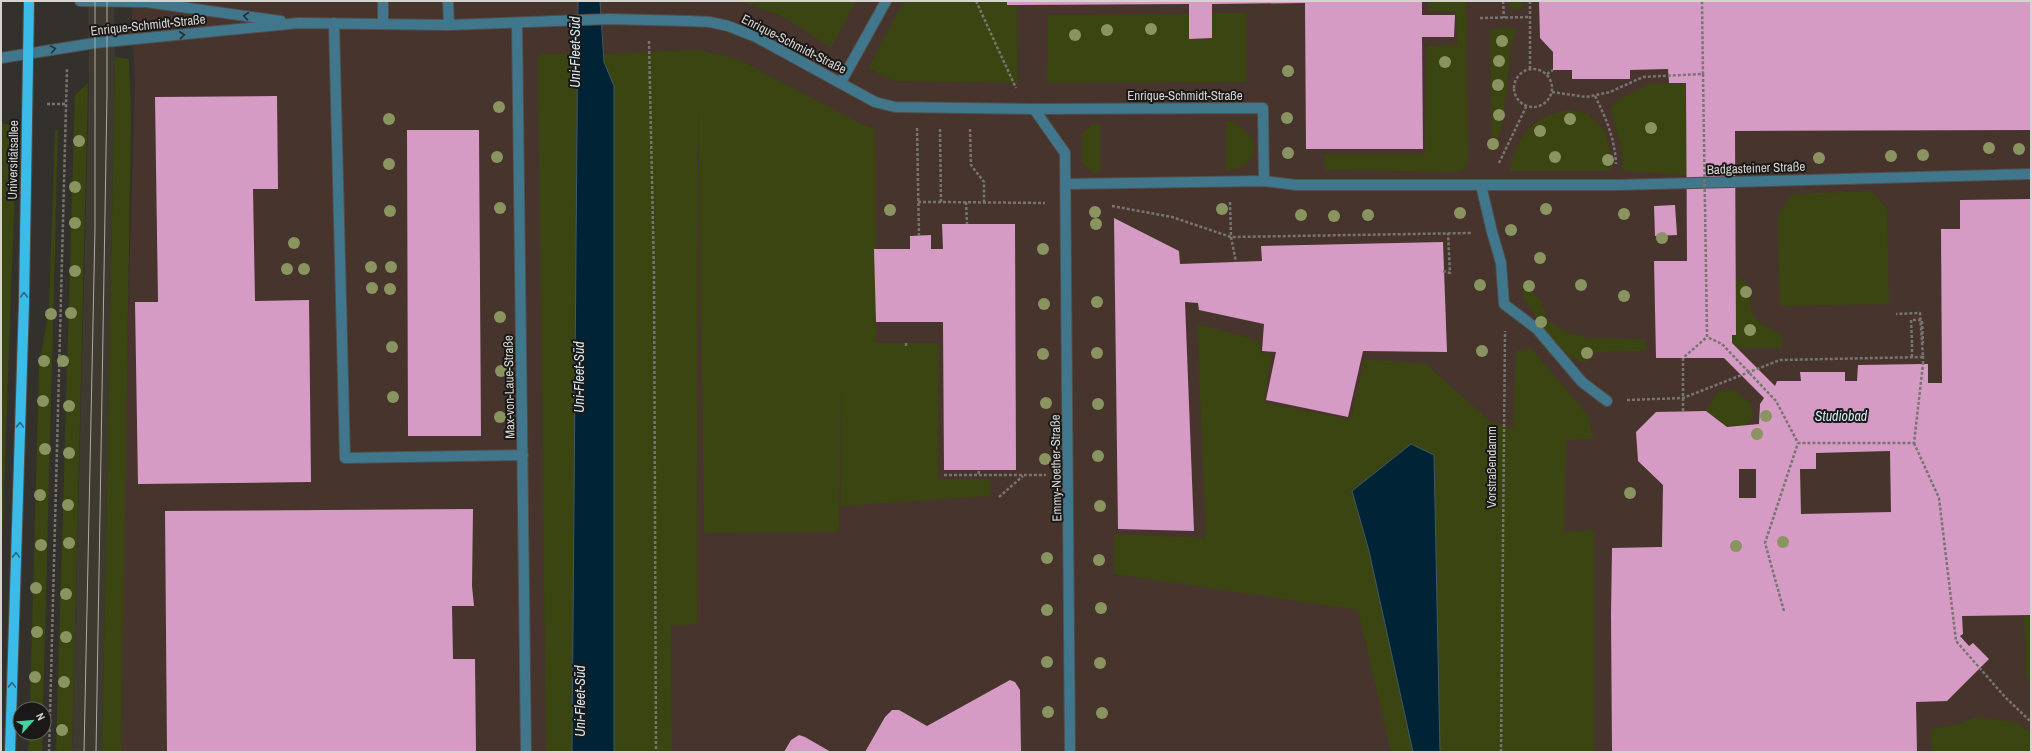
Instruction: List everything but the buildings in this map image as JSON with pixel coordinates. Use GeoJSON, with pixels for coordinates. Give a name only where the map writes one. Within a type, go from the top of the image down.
{"type":"FeatureCollection","features":[{"type":"Feature","properties":{"kind":"main road","name":"Universitätsallee"},"geometry":{"type":"LineString","coordinates":[[10,752],[23,318],[29,1]]}},
{"type":"Feature","properties":{"kind":"street","name":"Enrique-Schmidt-Straße"},"geometry":{"type":"LineString","coordinates":[[80,1],[146,2],[299,23]]}},
{"type":"Feature","properties":{"kind":"street"},"geometry":{"type":"LineString","coordinates":[[383,1],[383,23]]}},
{"type":"Feature","properties":{"kind":"street"},"geometry":{"type":"LineString","coordinates":[[448,1],[449,25]]}},
{"type":"Feature","properties":{"kind":"street"},"geometry":{"type":"LineString","coordinates":[[841,82],[886,1]]}},
{"type":"Feature","properties":{"kind":"street","name":"Enrique-Schmidt-Straße"},"geometry":{"type":"LineString","coordinates":[[1,58],[69,46],[299,23],[449,25],[609,19],[710,22],[728,26],[756,37],[841,82],[875,102],[895,108],[1264,108],[1264,181]]}},
{"type":"Feature","properties":{"kind":"street"},"geometry":{"type":"LineString","coordinates":[[334,23],[345,458],[523,455]]}},
{"type":"Feature","properties":{"kind":"street","name":"Max-von-Laue-Straße"},"geometry":{"type":"LineString","coordinates":[[517,23],[526,752]]}},
{"type":"Feature","properties":{"kind":"street"},"geometry":{"type":"LineString","coordinates":[[1029,109],[1065,153],[1066,184],[1264,181],[1296,185],[1481,185],[1501,263],[1504,304],[1537,328],[1582,382],[1607,400]]}},
{"type":"Feature","properties":{"kind":"street","name":"Badgasteiner Straße"},"geometry":{"type":"LineString","coordinates":[[1481,185],[1616,185],[2031,174]]}},
{"type":"Feature","properties":{"kind":"street","name":"Emmy-Noether-Straße"},"geometry":{"type":"LineString","coordinates":[[1066,184],[1070,752]]}},
{"type":"Feature","properties":{"kind":"path"},"geometry":{"type":"LineString","coordinates":[[976,1],[1029,109]]}},
{"type":"Feature","properties":{"kind":"path"},"geometry":{"type":"LineString","coordinates":[[1503,1],[1504,18]]}},
{"type":"Feature","properties":{"kind":"path"},"geometry":{"type":"LineString","coordinates":[[1530,1],[1530,68]]}},
{"type":"Feature","properties":{"kind":"path"},"geometry":{"type":"LineString","coordinates":[[1683,411],[1683,358],[1707,337],[1702,1]]}},
{"type":"Feature","properties":{"kind":"path"},"geometry":{"type":"LineString","coordinates":[[1480,18],[1530,17]]}},
{"type":"Feature","properties":{"kind":"path"},"geometry":{"type":"LineString","coordinates":[[650,20],[654,274],[656,752]]}},
{"type":"Feature","properties":{"kind":"path"},"geometry":{"type":"LineString","coordinates":[[49,752],[65,97],[69,46]]}},
{"type":"Feature","properties":{"kind":"path"},"geometry":{"type":"LineString","coordinates":[[1530,68],[1540,69],[1547,74],[1552,82],[1552,92],[1547,102],[1537,107],[1526,107],[1517,101],[1513,91],[1514,80],[1520,72],[1530,68]]}},
{"type":"Feature","properties":{"kind":"path"},"geometry":{"type":"LineString","coordinates":[[1547,74],[1553,70]]}},
{"type":"Feature","properties":{"kind":"path"},"geometry":{"type":"LineString","coordinates":[[1552,92],[1586,97],[1595,96],[1610,92],[1643,77],[1668,74],[1703,74]]}},
{"type":"Feature","properties":{"kind":"path"},"geometry":{"type":"LineString","coordinates":[[1595,96],[1609,125],[1616,151],[1616,185]]}},
{"type":"Feature","properties":{"kind":"path"},"geometry":{"type":"LineString","coordinates":[[1481,185],[1498,166],[1526,107]]}},
{"type":"Feature","properties":{"kind":"path"},"geometry":{"type":"LineString","coordinates":[[916,108],[920,236]]}},
{"type":"Feature","properties":{"kind":"path"},"geometry":{"type":"LineString","coordinates":[[969,109],[971,165],[984,182],[984,202]]}},
{"type":"Feature","properties":{"kind":"path"},"geometry":{"type":"LineString","coordinates":[[1230,182],[1231,237],[1236,262]]}},
{"type":"Feature","properties":{"kind":"path"},"geometry":{"type":"LineString","coordinates":[[918,202],[941,202]]}},
{"type":"Feature","properties":{"kind":"path"},"geometry":{"type":"LineString","coordinates":[[966,202],[967,224]]}},
{"type":"Feature","properties":{"kind":"path"},"geometry":{"type":"LineString","coordinates":[[1231,237],[1492,232]]}},
{"type":"Feature","properties":{"kind":"path"},"geometry":{"type":"LineString","coordinates":[[1443,271],[1450,273],[1448,233]]}},
{"type":"Feature","properties":{"kind":"path","name":"Vorstraßendamm"},"geometry":{"type":"LineString","coordinates":[[1501,752],[1504,304]]}},
{"type":"Feature","properties":{"kind":"path"},"geometry":{"type":"LineString","coordinates":[[1607,400],[1683,398],[1780,360],[1923,357],[1920,313],[1896,314]]}},
{"type":"Feature","properties":{"kind":"path"},"geometry":{"type":"LineString","coordinates":[[1912,357],[1912,320],[1922,320],[1923,364],[1914,443],[1939,498],[1956,641],[1979,669],[2031,722]]}},
{"type":"Feature","properties":{"kind":"path"},"geometry":{"type":"LineString","coordinates":[[1707,337],[1722,344],[1776,401],[1798,443],[1765,543],[1784,611]]}},
{"type":"Feature","properties":{"kind":"path"},"geometry":{"type":"LineString","coordinates":[[906,343],[906,348]]}},
{"type":"Feature","properties":{"kind":"path"},"geometry":{"type":"LineString","coordinates":[[1798,443],[1914,443]]}},
{"type":"Feature","properties":{"kind":"path"},"geometry":{"type":"LineString","coordinates":[[978,475],[979,471]]}},
{"type":"Feature","properties":{"kind":"path"},"geometry":{"type":"LineString","coordinates":[[944,475],[1068,475]]}},
{"type":"Feature","properties":{"kind":"path"},"geometry":{"type":"LineString","coordinates":[[999,496],[1024,475]]}},
{"type":"Feature","properties":{"kind":"shaded area"},"geometry":{"type":"Polygon","coordinates":[[[88,1],[114,1],[115,57],[102,752],[72,752],[89,89],[88,1]]]}},
{"type":"Feature","properties":{"kind":"shaded area"},"geometry":{"type":"Polygon","coordinates":[[[131,1],[2031,1],[2031,752],[115,752],[135,84],[131,1]]]}},
{"type":"Feature","properties":{"kind":"green space"},"geometry":{"type":"Polygon","coordinates":[[[739,1],[856,1],[831,48],[784,17],[739,1]]]}},
{"type":"Feature","properties":{"kind":"green space"},"geometry":{"type":"Polygon","coordinates":[[[904,1],[1007,1],[1007,5],[1017,5],[1018,83],[894,81],[868,68],[904,1]]]}},
{"type":"Feature","properties":{"kind":"green space"},"geometry":{"type":"Polygon","coordinates":[[[1428,1],[1466,1],[1468,164],[1464,170],[1458,172],[1325,170],[1325,154],[1425,154],[1426,46],[1457,45],[1456,12],[1428,11],[1428,1]]]}},
{"type":"Feature","properties":{"kind":"green space"},"geometry":{"type":"Polygon","coordinates":[[[1510,1],[1523,1],[1522,9],[1511,10],[1510,1]]]}},
{"type":"Feature","properties":{"kind":"green space"},"geometry":{"type":"Polygon","coordinates":[[[1212,13],[1246,13],[1246,82],[1047,83],[1048,15],[1189,14],[1189,39],[1212,38],[1212,13]]]}},
{"type":"Feature","properties":{"kind":"green space"},"geometry":{"type":"Polygon","coordinates":[[[1513,28],[1517,30],[1511,47],[1503,119],[1495,151],[1492,151],[1490,29],[1513,28]]]}},
{"type":"Feature","properties":{"kind":"green space"},"geometry":{"type":"Polygon","coordinates":[[[698,50],[738,59],[861,124],[875,128],[876,343],[939,343],[938,479],[990,479],[990,496],[841,506],[842,360],[839,532],[704,533],[698,93],[697,624],[671,626],[672,752],[614,752],[614,86],[604,62],[603,54],[698,50]]]}},
{"type":"Feature","properties":{"kind":"green space"},"geometry":{"type":"Polygon","coordinates":[[[538,54],[577,54],[572,752],[546,752],[538,54]]]}},
{"type":"Feature","properties":{"kind":"green space"},"geometry":{"type":"Polygon","coordinates":[[[115,57],[129,59],[131,122],[121,752],[102,752],[115,57]]]}},
{"type":"Feature","properties":{"kind":"green space"},"geometry":{"type":"Polygon","coordinates":[[[88,83],[72,752],[56,752],[75,95],[88,83]]]}},
{"type":"Feature","properties":{"kind":"green space"},"geometry":{"type":"Polygon","coordinates":[[[1686,83],[1687,175],[1623,171],[1621,148],[1611,111],[1613,104],[1649,84],[1686,83]]]}},
{"type":"Feature","properties":{"kind":"green space"},"geometry":{"type":"Polygon","coordinates":[[[1568,110],[1588,114],[1605,130],[1609,147],[1611,171],[1510,171],[1516,148],[1521,138],[1528,130],[1545,117],[1568,110]]]}},
{"type":"Feature","properties":{"kind":"green space"},"geometry":{"type":"Polygon","coordinates":[[[1226,120],[1240,126],[1246,132],[1254,145],[1254,152],[1251,159],[1244,165],[1238,168],[1226,170],[1226,120]]]}},
{"type":"Feature","properties":{"kind":"green space"},"geometry":{"type":"Polygon","coordinates":[[[1,123],[17,126],[1,571],[1,123]]]}},
{"type":"Feature","properties":{"kind":"green space"},"geometry":{"type":"Polygon","coordinates":[[[1100,123],[1100,172],[1093,173],[1082,162],[1082,134],[1092,124],[1100,123]]]}},
{"type":"Feature","properties":{"kind":"green space"},"geometry":{"type":"Polygon","coordinates":[[[55,130],[58,130],[43,701],[30,701],[39,367],[49,308],[55,130]]]}},
{"type":"Feature","properties":{"kind":"green space"},"geometry":{"type":"Polygon","coordinates":[[[1871,191],[1887,208],[1889,304],[1780,306],[1778,215],[1792,194],[1871,191]]]}},
{"type":"Feature","properties":{"kind":"green space"},"geometry":{"type":"Polygon","coordinates":[[[1736,278],[1748,283],[1750,304],[1754,316],[1763,324],[1782,335],[1781,348],[1737,348],[1732,343],[1732,335],[1736,335],[1736,278]]]}},
{"type":"Feature","properties":{"kind":"green space"},"geometry":{"type":"Polygon","coordinates":[[[1521,283],[1541,300],[1547,320],[1565,332],[1589,338],[1645,339],[1645,351],[1592,352],[1586,363],[1572,359],[1546,332],[1524,298],[1521,283]]]}},
{"type":"Feature","properties":{"kind":"green space"},"geometry":{"type":"Polygon","coordinates":[[[1197,324],[1258,340],[1261,353],[1272,354],[1264,402],[1351,420],[1364,359],[1426,364],[1491,422],[1513,429],[1516,351],[1531,348],[1588,415],[1594,439],[1566,440],[1564,532],[1594,530],[1594,752],[1391,752],[1358,610],[1114,574],[1114,534],[1206,538],[1197,324]]]}},
{"type":"Feature","properties":{"kind":"green space"},"geometry":{"type":"Polygon","coordinates":[[[1718,390],[1735,391],[1751,403],[1753,417],[1744,426],[1727,427],[1706,411],[1718,390]]]}},
{"type":"Feature","properties":{"kind":"green space"},"geometry":{"type":"Polygon","coordinates":[[[2024,615],[2031,615],[2031,687],[2026,673],[2024,615]]]}},
{"type":"Feature","properties":{"kind":"green space"},"geometry":{"type":"Polygon","coordinates":[[[1977,717],[2015,722],[2031,733],[2031,752],[1932,752],[1931,729],[1959,724],[1977,717]]]}},
{"type":"Feature","properties":{"kind":"green space"},"geometry":{"type":"Polygon","coordinates":[[[29,741],[43,741],[42,752],[28,752],[29,741]]]}},
{"type":"Feature","properties":{"kind":"water","name":"Uni-Fleet-Süd"},"geometry":{"type":"Polygon","coordinates":[[[578,1],[600,1],[604,62],[614,86],[614,752],[572,752],[578,1]]]}},
{"type":"Feature","properties":{"kind":"water"},"geometry":{"type":"Polygon","coordinates":[[[1411,444],[1434,455],[1440,752],[1413,752],[1369,551],[1352,491],[1411,444]]]}},
{"type":"Feature","properties":{"kind":"tram line"},"geometry":{"type":"LineString","coordinates":[[84,752],[95,227],[95,1]]}},
{"type":"Feature","properties":{"kind":"tram line"},"geometry":{"type":"LineString","coordinates":[[96,752],[107,94],[107,1]]}},
{"type":"Feature","properties":{"kind":"water label","name":"Studiobad"},"geometry":{"type":"Point","coordinates":[1841,416]}}]}
